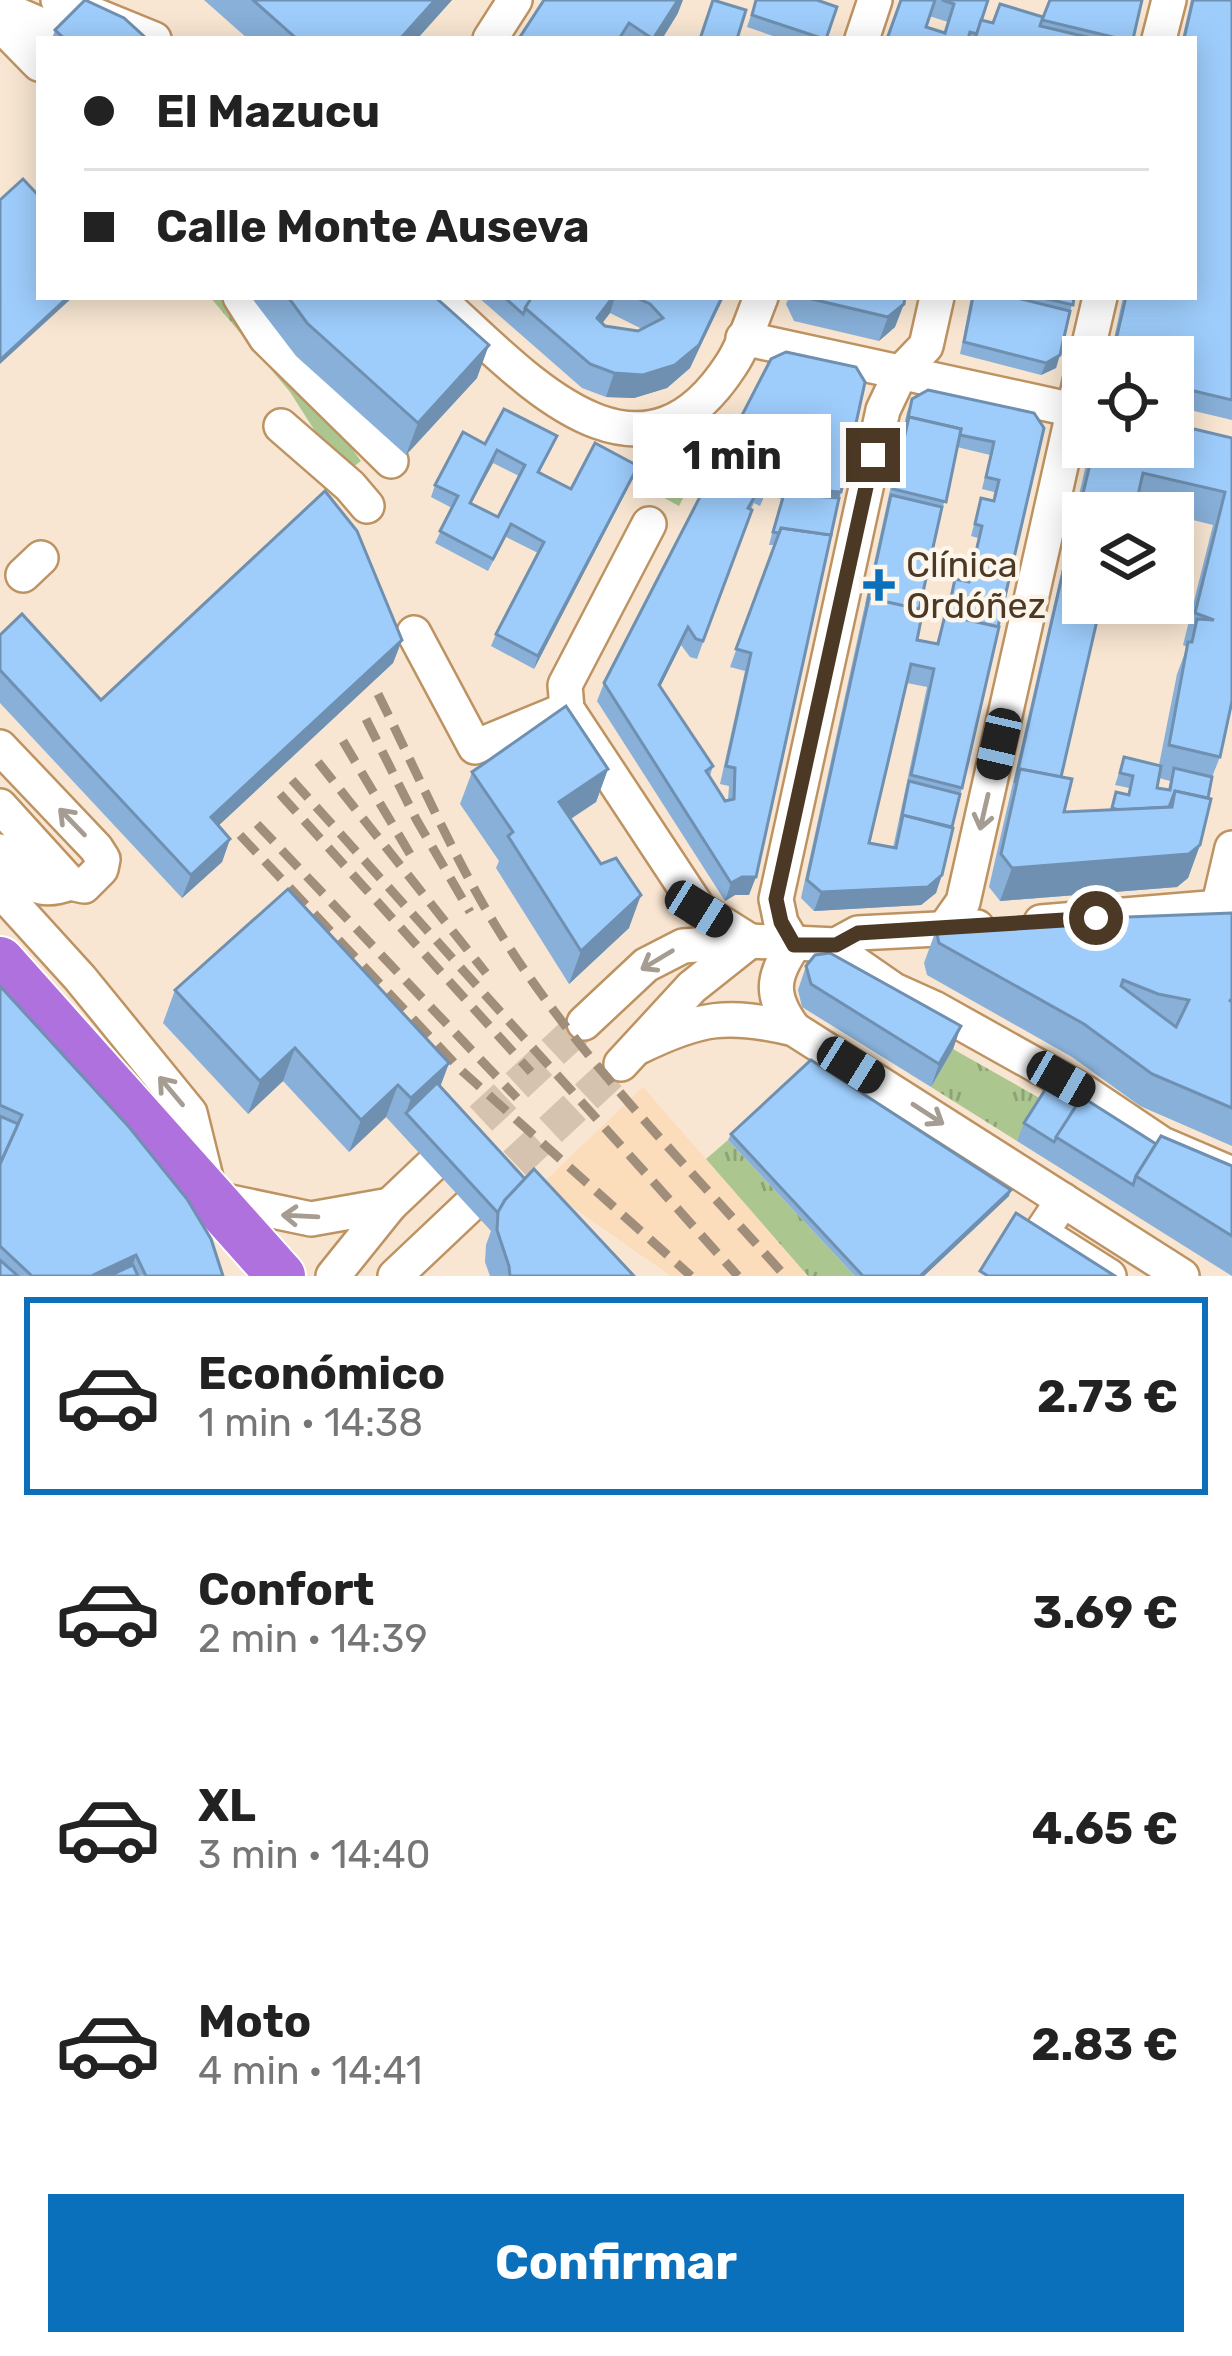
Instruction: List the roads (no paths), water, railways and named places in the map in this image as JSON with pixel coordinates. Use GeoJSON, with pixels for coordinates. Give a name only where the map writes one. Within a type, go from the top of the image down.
{"type":"FeatureCollection","features":[{"type":"Feature","properties":{"kind":"highway"},"geometry":{"type":"LineString","coordinates":[[0,961],[281,1276]]}},
{"type":"Feature","properties":{"kind":"highway"},"geometry":{"type":"LineString","coordinates":[[211,1198],[244,1276]]}},
{"type":"Feature","properties":{"kind":"street"},"geometry":{"type":"LineString","coordinates":[[58,0],[147,36]]}},
{"type":"Feature","properties":{"kind":"street"},"geometry":{"type":"LineString","coordinates":[[118,0],[151,36]]}},
{"type":"Feature","properties":{"kind":"street"},"geometry":{"type":"LineString","coordinates":[[492,36],[515,0]]}},
{"type":"Feature","properties":{"kind":"street"},"geometry":{"type":"LineString","coordinates":[[863,36],[875,0]]}},
{"type":"Feature","properties":{"kind":"street"},"geometry":{"type":"LineString","coordinates":[[1161,36],[1168,0]]}},
{"type":"Feature","properties":{"kind":"street"},"geometry":{"type":"LineString","coordinates":[[0,7],[67,36]]}},
{"type":"Feature","properties":{"kind":"street"},"geometry":{"type":"LineString","coordinates":[[0,23],[36,61]]}},
{"type":"Feature","properties":{"kind":"street"},"geometry":{"type":"LineString","coordinates":[[242,300],[266,338],[391,461]]}},
{"type":"Feature","properties":{"kind":"street"},"geometry":{"type":"LineString","coordinates":[[439,300],[556,402],[585,420],[620,429],[662,424],[693,407],[731,365],[760,300]]}},
{"type":"Feature","properties":{"kind":"street"},"geometry":{"type":"LineString","coordinates":[[794,945],[781,922],[776,899],[886,397],[901,372],[926,346],[936,300]]}},
{"type":"Feature","properties":{"kind":"street"},"geometry":{"type":"LineString","coordinates":[[1091,336],[1099,300]]}},
{"type":"Feature","properties":{"kind":"street"},"geometry":{"type":"LineString","coordinates":[[743,338],[1062,407]]}},
{"type":"Feature","properties":{"kind":"street"},"geometry":{"type":"LineString","coordinates":[[281,427],[367,506]]}},
{"type":"Feature","properties":{"kind":"street"},"geometry":{"type":"LineString","coordinates":[[919,999],[904,976],[904,964],[910,950],[963,902],[1066,468]]}},
{"type":"Feature","properties":{"kind":"street"},"geometry":{"type":"LineString","coordinates":[[649,524],[565,686],[567,709],[699,909],[750,941]]}},
{"type":"Feature","properties":{"kind":"street"},"geometry":{"type":"LineString","coordinates":[[414,633],[476,747],[567,709]]}},
{"type":"Feature","properties":{"kind":"street"},"geometry":{"type":"LineString","coordinates":[[0,747],[101,854],[101,869],[88,884],[70,883],[0,806]]}},
{"type":"Feature","properties":{"kind":"street"},"geometry":{"type":"LineString","coordinates":[[584,1023],[628,980],[664,954],[706,942],[836,945],[858,933],[1225,907],[1232,848]]}},
{"type":"Feature","properties":{"kind":"street"},"geometry":{"type":"LineString","coordinates":[[0,850],[33,886],[46,889],[70,883]]}},
{"type":"Feature","properties":{"kind":"street"},"geometry":{"type":"LineString","coordinates":[[0,890],[90,968],[190,1113],[211,1198],[311,1219],[390,1205]]}},
{"type":"Feature","properties":{"kind":"street"},"geometry":{"type":"LineString","coordinates":[[750,941],[692,987],[630,1055],[682,1027],[724,1017],[794,1029],[1182,1276]]}},
{"type":"Feature","properties":{"kind":"street"},"geometry":{"type":"LineString","coordinates":[[794,945],[775,980],[774,998],[794,1029]]}},
{"type":"Feature","properties":{"kind":"street"},"geometry":{"type":"LineString","coordinates":[[836,945],[895,990],[1086,1094],[1162,1144],[1232,1174]]}},
{"type":"Feature","properties":{"kind":"street"},"geometry":{"type":"LineString","coordinates":[[334,1276],[390,1205],[431,1166]]}},
{"type":"Feature","properties":{"kind":"street"},"geometry":{"type":"LineString","coordinates":[[1063,1200],[1041,1232],[1108,1276]]}},
{"type":"Feature","properties":{"kind":"street"},"geometry":{"type":"LineString","coordinates":[[395,1276],[420,1262],[469,1206]]}},
{"type":"Feature","properties":{"kind":"tunnel"},"geometry":{"type":"LineString","coordinates":[[445,1152],[584,1023]]}},
{"type":"Feature","properties":{"kind":"tunnel"},"geometry":{"type":"LineString","coordinates":[[479,1197],[621,1064]]}},
{"type":"Feature","properties":{"kind":"railway"},"geometry":{"type":"LineString","coordinates":[[378,694],[463,867],[525,971],[631,1106],[785,1276]]}},
{"type":"Feature","properties":{"kind":"railway"},"geometry":{"type":"LineString","coordinates":[[366,719],[470,912]]}},
{"type":"Feature","properties":{"kind":"railway"},"geometry":{"type":"LineString","coordinates":[[343,741],[410,854]]}},
{"type":"Feature","properties":{"kind":"railway"},"geometry":{"type":"LineString","coordinates":[[318,762],[486,973]]}},
{"type":"Feature","properties":{"kind":"railway"},"geometry":{"type":"LineString","coordinates":[[292,780],[738,1276]]}},
{"type":"Feature","properties":{"kind":"railway"},"geometry":{"type":"LineString","coordinates":[[280,794],[531,1072]]}},
{"type":"Feature","properties":{"kind":"railway"},"geometry":{"type":"LineString","coordinates":[[257,824],[517,1098]]}},
{"type":"Feature","properties":{"kind":"railway"},"geometry":{"type":"LineString","coordinates":[[240,835],[462,1071],[691,1276]]}},
{"type":"Feature","properties":{"kind":"place","name":"Clínica Ordóñez"},"geometry":{"type":"Point","coordinates":[879,585]}}]}
